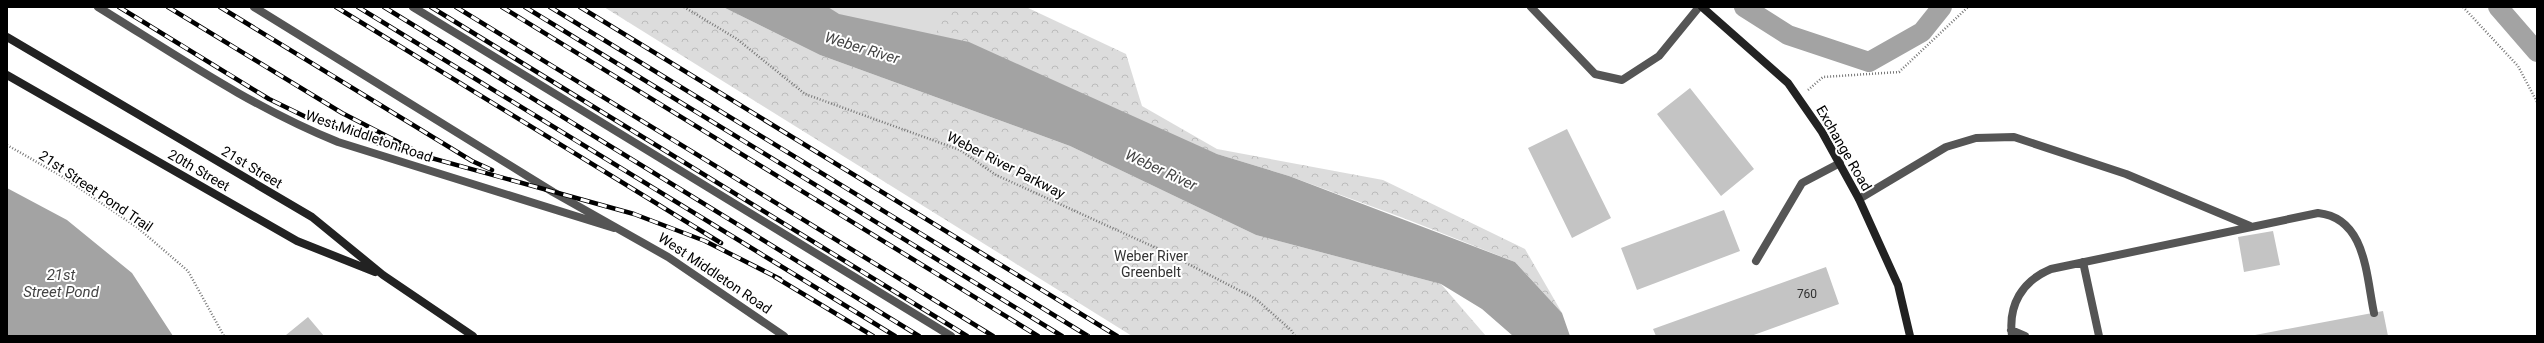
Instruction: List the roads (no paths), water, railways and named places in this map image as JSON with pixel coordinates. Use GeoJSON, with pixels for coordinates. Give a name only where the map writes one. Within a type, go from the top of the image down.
{"type":"FeatureCollection","features":[{"type":"Feature","properties":{"kind":"main road","name":"Exchange Road"},"geometry":{"type":"LineString","coordinates":[[1702,7],[1788,83],[1822,132],[1859,199],[1898,285],[1910,336]]}},
{"type":"Feature","properties":{"kind":"main road","name":"21st Street"},"geometry":{"type":"LineString","coordinates":[[7,37],[312,217],[383,275],[473,336]]}},
{"type":"Feature","properties":{"kind":"main road","name":"20th Street"},"geometry":{"type":"LineString","coordinates":[[7,75],[297,241],[383,275]]}},
{"type":"Feature","properties":{"kind":"lane","name":"West Middleton Road"},"geometry":{"type":"LineString","coordinates":[[98,7],[254,102],[304,128],[345,144],[630,233]]}},
{"type":"Feature","properties":{"kind":"lane","name":"West Middleton Road"},"geometry":{"type":"LineString","coordinates":[[254,7],[553,192],[630,233],[706,282],[784,336]]}},
{"type":"Feature","properties":{"kind":"lane"},"geometry":{"type":"LineString","coordinates":[[413,7],[951,336]]}},
{"type":"Feature","properties":{"kind":"lane"},"geometry":{"type":"LineString","coordinates":[[1531,7],[1595,74],[1622,80],[1659,56],[1699,7]]}},
{"type":"Feature","properties":{"kind":"lane"},"geometry":{"type":"LineString","coordinates":[[1859,199],[1946,147],[1976,138],[2014,137],[2111,169],[2250,226]]}},
{"type":"Feature","properties":{"kind":"lane"},"geometry":{"type":"LineString","coordinates":[[1756,261],[1802,183],[1840,163]]}},
{"type":"Feature","properties":{"kind":"lane"},"geometry":{"type":"LineString","coordinates":[[2025,336],[2012,333],[2015,302],[2029,282],[2050,269],[2318,213],[2332,215],[2351,228],[2360,246],[2374,313]]}},
{"type":"Feature","properties":{"kind":"lane"},"geometry":{"type":"LineString","coordinates":[[2083,262],[2099,336]]}},
{"type":"Feature","properties":{"kind":"water","name":"Weber River"},"geometry":{"type":"Polygon","coordinates":[[[723,7],[828,7],[839,14],[969,42],[1217,154],[1289,176],[1515,262],[1562,313],[1570,336],[1513,336],[1482,309],[1441,284],[1256,235],[1070,146],[820,55],[723,7]]]}},
{"type":"Feature","properties":{"kind":"water","name":"21st Street Pond"},"geometry":{"type":"Polygon","coordinates":[[[7,188],[67,220],[132,273],[173,336],[7,336],[7,188]]]}},
{"type":"Feature","properties":{"kind":"waterway"},"geometry":{"type":"LineString","coordinates":[[1744,7],[1788,35],[1869,62],[1922,32],[1942,7]]}},
{"type":"Feature","properties":{"kind":"waterway"},"geometry":{"type":"LineString","coordinates":[[2498,7],[2537,52]]}},
{"type":"Feature","properties":{"kind":"railway"},"geometry":{"type":"LineString","coordinates":[[119,7],[269,99],[306,117],[377,143],[634,214],[705,241],[780,279]]}},
{"type":"Feature","properties":{"kind":"railway"},"geometry":{"type":"LineString","coordinates":[[168,7],[342,113],[412,149]]}},
{"type":"Feature","properties":{"kind":"railway"},"geometry":{"type":"LineString","coordinates":[[220,7],[472,161],[492,170]]}},
{"type":"Feature","properties":{"kind":"railway"},"geometry":{"type":"LineString","coordinates":[[336,7],[721,243]]}},
{"type":"Feature","properties":{"kind":"railway"},"geometry":{"type":"LineString","coordinates":[[358,7],[895,336]]}},
{"type":"Feature","properties":{"kind":"railway"},"geometry":{"type":"LineString","coordinates":[[384,7],[919,336]]}},
{"type":"Feature","properties":{"kind":"railway"},"geometry":{"type":"LineString","coordinates":[[431,7],[967,336]]}},
{"type":"Feature","properties":{"kind":"railway"},"geometry":{"type":"LineString","coordinates":[[456,7],[993,336]]}},
{"type":"Feature","properties":{"kind":"railway"},"geometry":{"type":"LineString","coordinates":[[502,7],[1038,336]]}},
{"type":"Feature","properties":{"kind":"railway"},"geometry":{"type":"LineString","coordinates":[[525,7],[1062,336]]}},
{"type":"Feature","properties":{"kind":"railway"},"geometry":{"type":"LineString","coordinates":[[550,7],[1088,336]]}},
{"type":"Feature","properties":{"kind":"railway"},"geometry":{"type":"LineString","coordinates":[[580,7],[1117,336]]}},
{"type":"Feature","properties":{"kind":"railway"},"geometry":{"type":"LineString","coordinates":[[775,277],[873,336]]}},
{"type":"Feature","properties":{"kind":"park label","name":"Weber River Greenbelt"},"geometry":{"type":"Point","coordinates":[1151,264]}}]}
